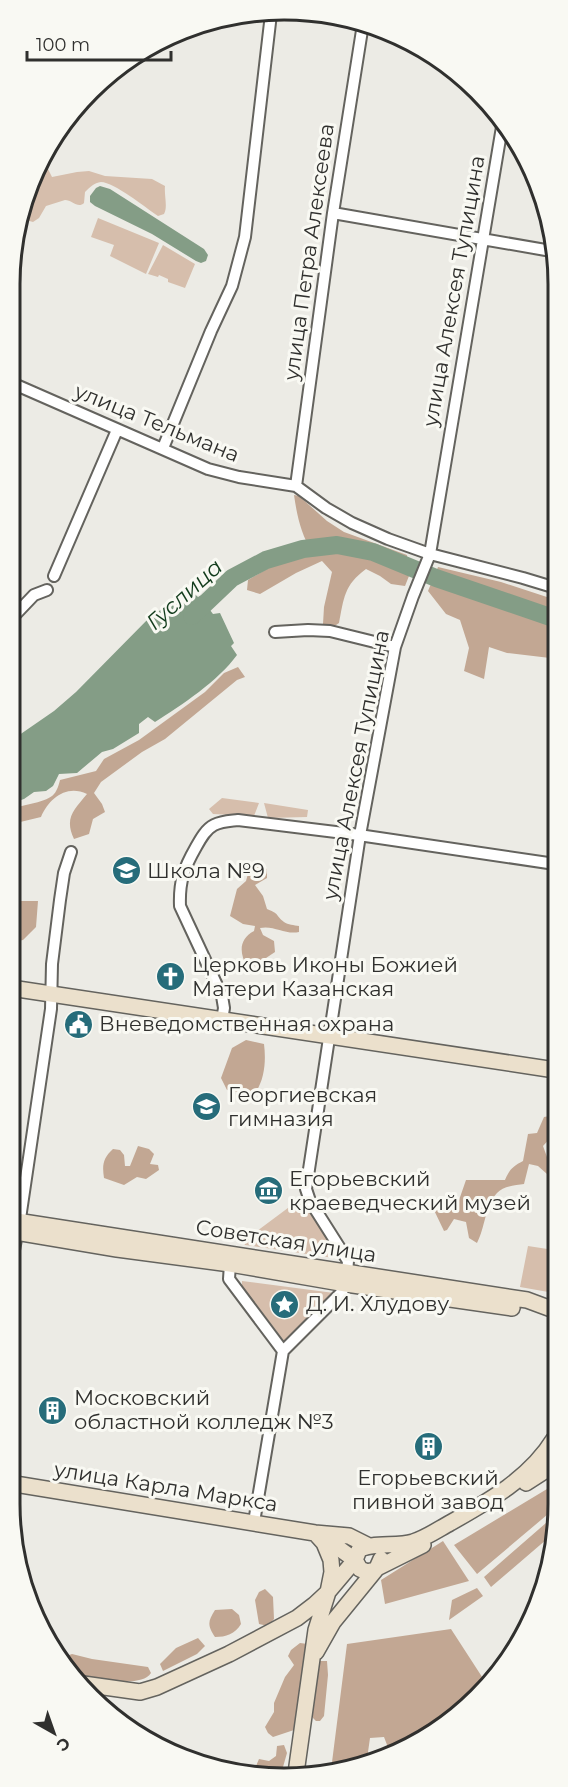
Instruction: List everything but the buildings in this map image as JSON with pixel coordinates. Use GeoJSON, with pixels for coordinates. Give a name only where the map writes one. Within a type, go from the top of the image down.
{"type":"FeatureCollection","features":[{"type":"Feature","properties":{"kind":"street"},"geometry":{"type":"LineString","coordinates":[[162,448],[232,286],[246,237],[270,20]]}},
{"type":"Feature","properties":{"kind":"street","name":"улица Петра Алексеева"},"geometry":{"type":"LineString","coordinates":[[296,486],[333,213],[362,32]]}},
{"type":"Feature","properties":{"kind":"street","name":"улица Алексея Тупицина"},"geometry":{"type":"LineString","coordinates":[[347,1278],[348,1262],[310,1201],[306,1189],[360,836],[395,647],[428,559],[501,133]]}},
{"type":"Feature","properties":{"kind":"street"},"geometry":{"type":"LineString","coordinates":[[333,213],[546,250]]}},
{"type":"Feature","properties":{"kind":"street","name":"улица Тельмана"},"geometry":{"type":"LineString","coordinates":[[20,387],[208,469],[239,477],[296,486],[326,508],[352,523],[428,559],[523,578],[548,586]]}},
{"type":"Feature","properties":{"kind":"street"},"geometry":{"type":"LineString","coordinates":[[54,576],[117,430]]}},
{"type":"Feature","properties":{"kind":"street"},"geometry":{"type":"LineString","coordinates":[[20,610],[34,596],[47,590]]}},
{"type":"Feature","properties":{"kind":"street"},"geometry":{"type":"LineString","coordinates":[[275,632],[330,631],[395,647]]}},
{"type":"Feature","properties":{"kind":"street"},"geometry":{"type":"LineString","coordinates":[[222,1020],[224,1008],[222,996],[180,906],[185,867],[201,838],[215,824],[238,820],[548,863]]}},
{"type":"Feature","properties":{"kind":"street"},"geometry":{"type":"LineString","coordinates":[[20,1192],[51,1009],[52,964],[64,873],[71,852]]}},
{"type":"Feature","properties":{"kind":"street"},"geometry":{"type":"LineString","coordinates":[[20,989],[548,1069]]}},
{"type":"Feature","properties":{"kind":"street","name":"Советская улица"},"geometry":{"type":"LineString","coordinates":[[20,1228],[117,1249],[347,1278]]}},
{"type":"Feature","properties":{"kind":"street","name":"Советская улица"},"geometry":{"type":"LineString","coordinates":[[20,1228],[347,1278],[525,1310],[548,1310]]}},
{"type":"Feature","properties":{"kind":"street"},"geometry":{"type":"LineString","coordinates":[[230,1264],[229,1279],[283,1351]]}},
{"type":"Feature","properties":{"kind":"street"},"geometry":{"type":"LineString","coordinates":[[254,1522],[283,1351],[342,1292],[347,1278]]}},
{"type":"Feature","properties":{"kind":"street"},"geometry":{"type":"LineString","coordinates":[[93,1685],[140,1692],[157,1687],[280,1628],[314,1605],[328,1592],[355,1560],[359,1550],[371,1546],[415,1542],[479,1507],[529,1471],[548,1448]]}},
{"type":"Feature","properties":{"kind":"street"},"geometry":{"type":"LineString","coordinates":[[315,1533],[334,1544],[355,1560],[360,1569],[367,1572],[443,1534],[548,1469]]}},
{"type":"Feature","properties":{"kind":"street","name":"улица Карла Маркса"},"geometry":{"type":"LineString","coordinates":[[20,1485],[315,1533],[349,1536],[371,1546]]}},
{"type":"Feature","properties":{"kind":"street"},"geometry":{"type":"LineString","coordinates":[[297,1767],[313,1645],[332,1572],[331,1560],[324,1543],[315,1533]]}},
{"type":"Feature","properties":{"kind":"street"},"geometry":{"type":"LineString","coordinates":[[313,1657],[333,1622],[381,1560],[379,1552],[371,1546]]}},
{"type":"Feature","properties":{"kind":"shaded area"},"geometry":{"type":"Polygon","coordinates":[[[48,165],[52,177],[89,171],[105,176],[152,179],[165,186],[166,208],[164,214],[158,216],[122,191],[101,182],[94,184],[85,192],[82,205],[65,200],[46,206],[39,218],[33,222],[28,221],[29,216],[48,165]]]}},
{"type":"Feature","properties":{"kind":"shaded area"},"geometry":{"type":"Polygon","coordinates":[[[100,186],[110,189],[204,249],[208,255],[206,261],[201,263],[196,261],[152,234],[95,206],[90,202],[90,196],[100,186]]]}},
{"type":"Feature","properties":{"kind":"shaded area"},"geometry":{"type":"Polygon","coordinates":[[[98,218],[159,243],[146,274],[110,256],[114,245],[91,237],[98,218]]]}},
{"type":"Feature","properties":{"kind":"shaded area"},"geometry":{"type":"Polygon","coordinates":[[[163,245],[195,264],[185,288],[168,282],[168,279],[159,275],[158,277],[148,274],[163,245]]]}},
{"type":"Feature","properties":{"kind":"shaded area"},"geometry":{"type":"Polygon","coordinates":[[[294,495],[299,496],[327,521],[344,532],[407,555],[409,576],[405,586],[391,584],[366,569],[349,587],[339,623],[330,629],[323,624],[324,607],[332,572],[322,561],[260,594],[247,590],[248,580],[279,562],[312,552],[300,525],[294,495]]]}},
{"type":"Feature","properties":{"kind":"shaded area"},"geometry":{"type":"Polygon","coordinates":[[[438,567],[501,582],[548,597],[548,658],[507,653],[489,647],[484,679],[464,671],[469,648],[460,620],[446,614],[428,591],[438,567]]]}},
{"type":"Feature","properties":{"kind":"shaded area"},"geometry":{"type":"Polygon","coordinates":[[[191,591],[198,597],[206,593],[215,604],[210,610],[213,614],[220,613],[234,643],[231,646],[237,655],[220,674],[188,700],[155,722],[148,717],[139,724],[139,733],[113,749],[102,752],[77,773],[59,774],[53,786],[46,791],[34,792],[20,800],[20,734],[54,711],[76,692],[151,616],[191,591]]]}},
{"type":"Feature","properties":{"kind":"shaded area"},"geometry":{"type":"Polygon","coordinates":[[[238,667],[245,677],[237,680],[165,739],[142,752],[101,782],[94,793],[105,812],[93,819],[89,834],[74,839],[71,832],[72,815],[87,794],[80,791],[60,795],[49,804],[41,817],[20,822],[20,807],[51,797],[60,780],[96,771],[104,759],[139,740],[205,692],[224,673],[238,667]]]}},
{"type":"Feature","properties":{"kind":"shaded area"},"geometry":{"type":"Polygon","coordinates":[[[222,798],[259,803],[254,816],[213,814],[209,809],[222,798]]]}},
{"type":"Feature","properties":{"kind":"shaded area"},"geometry":{"type":"Polygon","coordinates":[[[264,803],[308,810],[307,817],[268,818],[264,803]]]}},
{"type":"Feature","properties":{"kind":"shaded area"},"geometry":{"type":"Polygon","coordinates":[[[258,862],[267,869],[267,878],[255,885],[263,896],[267,909],[276,913],[286,923],[299,926],[299,932],[260,928],[263,935],[274,941],[275,952],[254,966],[247,966],[242,951],[243,942],[254,931],[255,926],[243,924],[230,916],[237,889],[246,881],[249,870],[258,862]]]}},
{"type":"Feature","properties":{"kind":"shaded area"},"geometry":{"type":"Polygon","coordinates":[[[20,901],[38,901],[36,927],[20,941],[20,901]]]}},
{"type":"Feature","properties":{"kind":"shaded area"},"geometry":{"type":"Polygon","coordinates":[[[246,1040],[264,1044],[265,1063],[261,1081],[256,1092],[227,1090],[221,1078],[232,1048],[246,1040]]]}},
{"type":"Feature","properties":{"kind":"shaded area"},"geometry":{"type":"Polygon","coordinates":[[[548,1116],[548,1141],[543,1146],[548,1160],[547,1174],[538,1166],[529,1164],[524,1184],[506,1187],[497,1193],[490,1204],[477,1243],[469,1238],[466,1222],[454,1219],[444,1231],[433,1208],[436,1201],[442,1199],[458,1203],[466,1180],[505,1180],[512,1169],[523,1161],[528,1134],[537,1133],[544,1117],[548,1116]]]}},
{"type":"Feature","properties":{"kind":"shaded area"},"geometry":{"type":"Polygon","coordinates":[[[138,1146],[149,1149],[154,1154],[150,1164],[158,1165],[159,1170],[146,1179],[137,1177],[124,1185],[104,1178],[104,1162],[113,1149],[120,1150],[124,1155],[125,1166],[130,1166],[138,1146]]]}},
{"type":"Feature","properties":{"kind":"shaded area"},"geometry":{"type":"Polygon","coordinates":[[[301,1200],[335,1251],[334,1258],[245,1245],[245,1240],[301,1200]]]}},
{"type":"Feature","properties":{"kind":"shaded area"},"geometry":{"type":"Polygon","coordinates":[[[528,1246],[548,1249],[548,1292],[520,1287],[528,1246]]]}},
{"type":"Feature","properties":{"kind":"shaded area"},"geometry":{"type":"Polygon","coordinates":[[[242,1281],[334,1293],[284,1341],[242,1286],[242,1281]]]}},
{"type":"Feature","properties":{"kind":"shaded area"},"geometry":{"type":"Polygon","coordinates":[[[548,1490],[548,1514],[477,1574],[454,1545],[548,1490]]]}},
{"type":"Feature","properties":{"kind":"shaded area"},"geometry":{"type":"Polygon","coordinates":[[[548,1521],[546,1540],[491,1587],[484,1577],[548,1521]]]}},
{"type":"Feature","properties":{"kind":"shaded area"},"geometry":{"type":"Polygon","coordinates":[[[443,1541],[469,1581],[385,1604],[381,1580],[443,1541]]]}},
{"type":"Feature","properties":{"kind":"shaded area"},"geometry":{"type":"Polygon","coordinates":[[[477,1588],[483,1596],[449,1620],[452,1600],[477,1588]]]}},
{"type":"Feature","properties":{"kind":"shaded area"},"geometry":{"type":"Polygon","coordinates":[[[265,1589],[273,1597],[274,1619],[268,1626],[259,1624],[255,1600],[259,1592],[265,1589]]]}},
{"type":"Feature","properties":{"kind":"shaded area"},"geometry":{"type":"Polygon","coordinates":[[[232,1609],[239,1615],[241,1624],[230,1634],[215,1637],[210,1620],[215,1610],[232,1609]]]}},
{"type":"Feature","properties":{"kind":"shaded area"},"geometry":{"type":"Polygon","coordinates":[[[451,1629],[482,1678],[445,1713],[416,1732],[387,1746],[384,1737],[370,1738],[368,1753],[332,1763],[347,1644],[451,1629]]]}},
{"type":"Feature","properties":{"kind":"shaded area"},"geometry":{"type":"Polygon","coordinates":[[[198,1638],[205,1646],[197,1654],[163,1671],[160,1664],[176,1648],[198,1638]]]}},
{"type":"Feature","properties":{"kind":"shaded area"},"geometry":{"type":"Polygon","coordinates":[[[300,1643],[308,1644],[294,1730],[273,1737],[265,1727],[274,1712],[274,1703],[285,1677],[294,1665],[288,1656],[291,1650],[300,1643]]]}},
{"type":"Feature","properties":{"kind":"shaded area"},"geometry":{"type":"Polygon","coordinates":[[[72,1654],[148,1667],[151,1673],[136,1681],[84,1676],[68,1655],[72,1654]]]}},
{"type":"Feature","properties":{"kind":"shaded area"},"geometry":{"type":"Polygon","coordinates":[[[320,1661],[327,1661],[328,1675],[324,1716],[320,1721],[316,1721],[313,1718],[312,1688],[314,1673],[320,1661]]]}},
{"type":"Feature","properties":{"kind":"shaded area"},"geometry":{"type":"Polygon","coordinates":[[[284,1745],[287,1753],[283,1768],[256,1766],[259,1759],[269,1761],[276,1756],[277,1746],[284,1745]]]}},
{"type":"Feature","properties":{"kind":"waterway","name":"Гуслица"},"geometry":{"type":"LineString","coordinates":[[192,616],[232,578],[266,560],[303,549],[337,545],[373,552],[436,578],[548,616]]}},
{"type":"Feature","properties":{"kind":"place","name":"Школа №9"},"geometry":{"type":"Point","coordinates":[126,871]}},
{"type":"Feature","properties":{"kind":"place","name":"Церковь Иконы Божией Матери Казанская"},"geometry":{"type":"Point","coordinates":[171,977]}},
{"type":"Feature","properties":{"kind":"place","name":"Вневедомственная охрана"},"geometry":{"type":"Point","coordinates":[78,1024]}},
{"type":"Feature","properties":{"kind":"place","name":"Георгиевская гимназия"},"geometry":{"type":"Point","coordinates":[207,1107]}},
{"type":"Feature","properties":{"kind":"place","name":"Егорьевский краеведческий музей"},"geometry":{"type":"Point","coordinates":[268,1191]}},
{"type":"Feature","properties":{"kind":"place","name":"Д. И. Хлудову"},"geometry":{"type":"Point","coordinates":[285,1304]}},
{"type":"Feature","properties":{"kind":"place","name":"Московский областной колледж №3"},"geometry":{"type":"Point","coordinates":[53,1410]}},
{"type":"Feature","properties":{"kind":"place","name":"Егорьевский пивной завод"},"geometry":{"type":"Point","coordinates":[428,1447]}}]}
